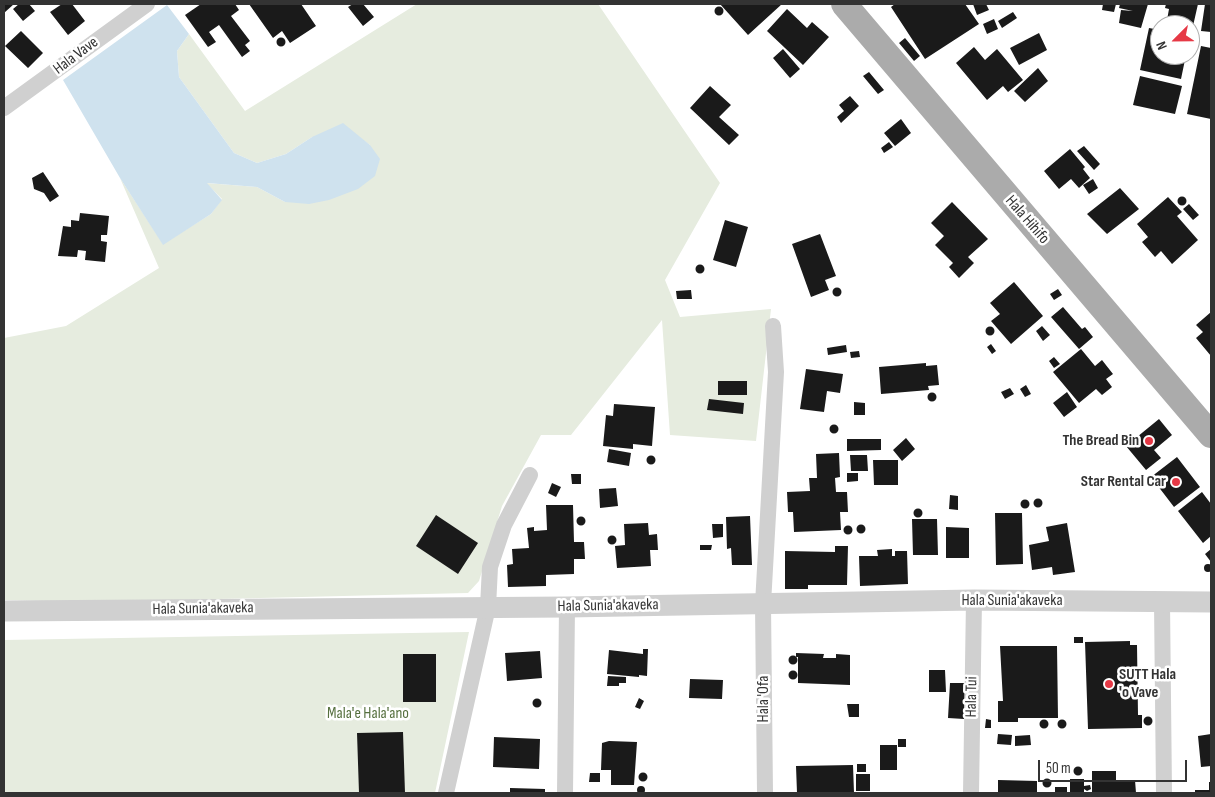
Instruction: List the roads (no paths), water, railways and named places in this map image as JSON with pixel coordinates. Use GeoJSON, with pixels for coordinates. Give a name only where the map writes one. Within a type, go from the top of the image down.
{"type":"FeatureCollection","features":[{"type":"Feature","properties":{"kind":"main road","name":"Hala Hihifo"},"geometry":{"type":"LineString","coordinates":[[844,4],[1211,436]]}},
{"type":"Feature","properties":{"kind":"street","name":"Hala Vave"},"geometry":{"type":"LineString","coordinates":[[4,108],[147,4]]}},
{"type":"Feature","properties":{"kind":"street","name":"Hala 'Ofa"},"geometry":{"type":"LineString","coordinates":[[765,793],[763,604],[776,372],[773,326]]}},
{"type":"Feature","properties":{"kind":"street"},"geometry":{"type":"LineString","coordinates":[[446,793],[488,607],[490,567],[504,525],[530,475]]}},
{"type":"Feature","properties":{"kind":"street","name":"Hala Sunia'akaveka"},"geometry":{"type":"LineString","coordinates":[[4,611],[567,607],[974,600],[1211,602]]}},
{"type":"Feature","properties":{"kind":"street","name":"Hala Tui"},"geometry":{"type":"LineString","coordinates":[[970,793],[974,600]]}},
{"type":"Feature","properties":{"kind":"street"},"geometry":{"type":"LineString","coordinates":[[1162,602],[1164,793]]}},
{"type":"Feature","properties":{"kind":"street"},"geometry":{"type":"LineString","coordinates":[[565,793],[567,607]]}},
{"type":"Feature","properties":{"kind":"water"},"geometry":{"type":"Polygon","coordinates":[[[167,5],[189,34],[177,51],[179,77],[234,153],[257,163],[286,154],[312,137],[343,123],[370,145],[380,159],[375,176],[358,189],[329,200],[309,204],[285,202],[257,187],[207,183],[222,200],[211,214],[163,245],[120,178],[63,80],[167,5]]]}},
{"type":"Feature","properties":{"kind":"place","name":"The Bread Bin"},"geometry":{"type":"Point","coordinates":[1149,441]}},
{"type":"Feature","properties":{"kind":"place","name":"Star Rental Car"},"geometry":{"type":"Point","coordinates":[1176,482]}},
{"type":"Feature","properties":{"kind":"place","name":"SUTT Hala 'o Vave"},"geometry":{"type":"Point","coordinates":[1109,684]}},
{"type":"Feature","properties":{"kind":"park label","name":"Mala'e Hala'ano"},"geometry":{"type":"Point","coordinates":[368,714]}}]}
